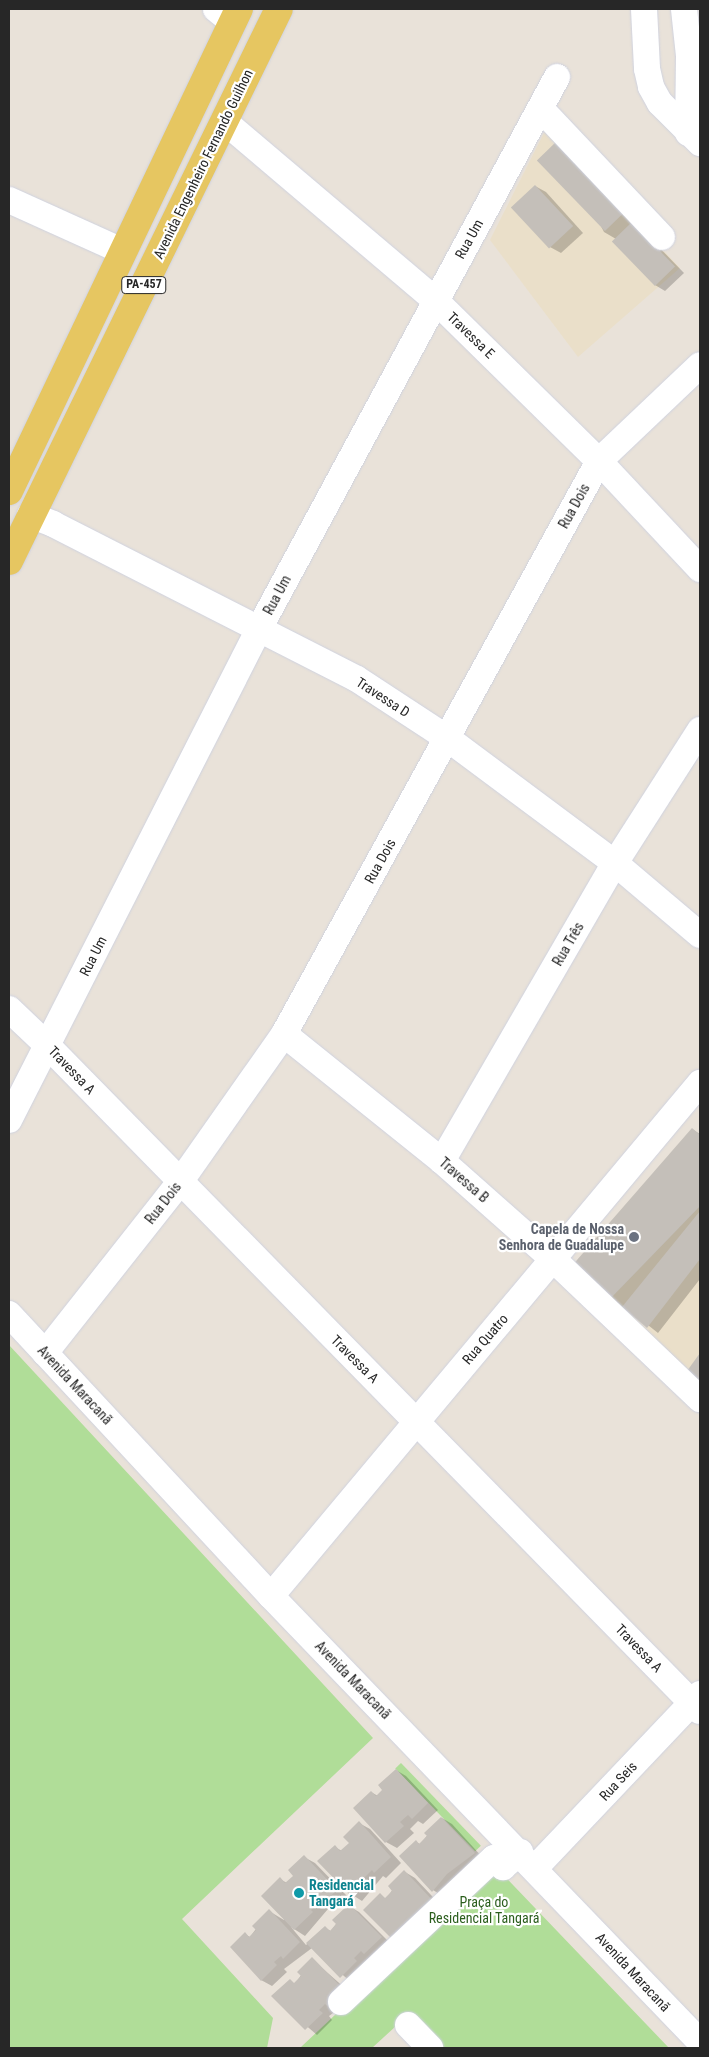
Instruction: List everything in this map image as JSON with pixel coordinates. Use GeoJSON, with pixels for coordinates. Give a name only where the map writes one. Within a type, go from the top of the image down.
{"type":"FeatureCollection","features":[{"type":"Feature","properties":{"kind":"main road","name":"Avenida Engenheiro Fernando Guilhon"},"geometry":{"type":"LineString","coordinates":[[9,561],[279,9]]}},
{"type":"Feature","properties":{"kind":"main road","name":"PA-457"},"geometry":{"type":"LineString","coordinates":[[12,476],[122,251],[229,13]]}},
{"type":"Feature","properties":{"kind":"street"},"geometry":{"type":"LineString","coordinates":[[644,9],[647,69],[651,87],[660,103],[694,138]]}},
{"type":"Feature","properties":{"kind":"street"},"geometry":{"type":"LineString","coordinates":[[684,9],[694,138]]}},
{"type":"Feature","properties":{"kind":"street","name":"Rua Um"},"geometry":{"type":"LineString","coordinates":[[9,1120],[260,627],[557,77]]}},
{"type":"Feature","properties":{"kind":"street"},"geometry":{"type":"LineString","coordinates":[[541,109],[662,237]]}},
{"type":"Feature","properties":{"kind":"street","name":"Travessa E"},"geometry":{"type":"LineString","coordinates":[[224,121],[436,301],[598,461],[700,569]]}},
{"type":"Feature","properties":{"kind":"street"},"geometry":{"type":"LineString","coordinates":[[9,200],[122,251]]}},
{"type":"Feature","properties":{"kind":"street","name":"Rua Dois"},"geometry":{"type":"LineString","coordinates":[[45,1353],[180,1182],[284,1034],[598,461],[700,365]]}},
{"type":"Feature","properties":{"kind":"street","name":"Travessa D"},"geometry":{"type":"LineString","coordinates":[[30,515],[54,524],[260,627],[357,679],[447,738],[614,863],[700,935]]}},
{"type":"Feature","properties":{"kind":"street","name":"Rua Três"},"geometry":{"type":"LineString","coordinates":[[442,1161],[614,863],[700,730]]}},
{"type":"Feature","properties":{"kind":"street","name":"Travessa A"},"geometry":{"type":"LineString","coordinates":[[9,1009],[48,1046],[415,1420],[698,1702]]}},
{"type":"Feature","properties":{"kind":"street","name":"Travessa B"},"geometry":{"type":"LineString","coordinates":[[284,1034],[442,1161],[554,1260],[700,1399]]}},
{"type":"Feature","properties":{"kind":"street","name":"Rua Quatro"},"geometry":{"type":"LineString","coordinates":[[271,1596],[415,1420],[554,1260],[700,1083]]}},
{"type":"Feature","properties":{"kind":"street","name":"Avenida Maracanã"},"geometry":{"type":"LineString","coordinates":[[9,1314],[271,1596],[528,1860],[700,2042]]}},
{"type":"Feature","properties":{"kind":"street","name":"Rua Seis"},"geometry":{"type":"LineString","coordinates":[[341,2002],[494,1858],[503,1867],[528,1860],[698,1702]]}},
{"type":"Feature","properties":{"kind":"street"},"geometry":{"type":"LineString","coordinates":[[408,2025],[430,2048]]}},
{"type":"Feature","properties":{"kind":"shaded area"},"geometry":{"type":"Polygon","coordinates":[[[547,127],[680,268],[578,357],[490,240],[547,127]]]}},
{"type":"Feature","properties":{"kind":"shaded area"},"geometry":{"type":"Polygon","coordinates":[[[700,1206],[700,1394],[606,1303],[700,1206]]]}},
{"type":"Feature","properties":{"kind":"green space"},"geometry":{"type":"Polygon","coordinates":[[[9,1345],[373,1738],[182,1919],[273,2018],[267,2048],[9,2048],[9,1345]]]}},
{"type":"Feature","properties":{"kind":"green space"},"geometry":{"type":"Polygon","coordinates":[[[401,1763],[481,1846],[475,1851],[395,1769],[401,1763]]]}},
{"type":"Feature","properties":{"kind":"green space","name":"Praça do Residencial Tangará"},"geometry":{"type":"Polygon","coordinates":[[[494,1865],[669,2048],[440,2048],[408,2015],[372,2048],[301,2047],[494,1865]]]}},
{"type":"Feature","properties":{"kind":"building"},"geometry":{"type":"Polygon","coordinates":[[[557,141],[625,211],[605,231],[537,160],[557,141]]]}},
{"type":"Feature","properties":{"kind":"building"},"geometry":{"type":"Polygon","coordinates":[[[535,185],[573,226],[549,248],[511,208],[535,185]]]}},
{"type":"Feature","properties":{"kind":"building"},"geometry":{"type":"Polygon","coordinates":[[[632,222],[675,267],[655,286],[612,241],[632,222]]]}},
{"type":"Feature","properties":{"kind":"building","name":"Capela de Nossa Senhora de Guadalupe"},"geometry":{"type":"Polygon","coordinates":[[[692,1128],[700,1135],[700,1206],[606,1303],[570,1268],[692,1128]]]}},
{"type":"Feature","properties":{"kind":"building"},"geometry":{"type":"Polygon","coordinates":[[[700,1211],[700,1259],[647,1328],[622,1307],[700,1211]]]}},
{"type":"Feature","properties":{"kind":"building"},"geometry":{"type":"Polygon","coordinates":[[[700,1353],[700,1382],[687,1371],[700,1353]]]}},
{"type":"Feature","properties":{"kind":"building","name":"Residencial Tangará"},"geometry":{"type":"Polygon","coordinates":[[[396,1769],[428,1803],[412,1819],[408,1815],[400,1822],[404,1826],[385,1843],[353,1808],[371,1791],[376,1796],[382,1790],[378,1785],[396,1769]]]}},
{"type":"Feature","properties":{"kind":"building","name":"Residencial Tangará"},"geometry":{"type":"Polygon","coordinates":[[[441,1817],[475,1853],[447,1874],[432,1892],[399,1856],[416,1840],[419,1844],[427,1836],[424,1833],[441,1817]]]}},
{"type":"Feature","properties":{"kind":"building","name":"Residencial Tangará"},"geometry":{"type":"Polygon","coordinates":[[[359,1821],[391,1857],[374,1873],[372,1870],[364,1878],[367,1880],[350,1895],[317,1861],[335,1845],[340,1851],[349,1843],[343,1837],[359,1821]]]}},
{"type":"Feature","properties":{"kind":"building","name":"Residencial Tangará"},"geometry":{"type":"Polygon","coordinates":[[[304,1855],[337,1890],[320,1906],[318,1904],[311,1910],[313,1912],[294,1930],[261,1896],[280,1877],[285,1883],[293,1876],[288,1870],[304,1855]]]}},
{"type":"Feature","properties":{"kind":"building","name":"Residencial Tangará"},"geometry":{"type":"Polygon","coordinates":[[[404,1870],[437,1905],[397,1944],[363,1910],[380,1893],[385,1898],[392,1891],[388,1886],[404,1870]]]}},
{"type":"Feature","properties":{"kind":"building","name":"Residencial Tangará"},"geometry":{"type":"Polygon","coordinates":[[[349,1904],[382,1937],[364,1954],[361,1951],[354,1958],[357,1961],[340,1978],[306,1943],[325,1926],[330,1931],[336,1924],[332,1920],[349,1904]]]}},
{"type":"Feature","properties":{"kind":"building","name":"Residencial Tangará"},"geometry":{"type":"Polygon","coordinates":[[[269,1909],[300,1942],[283,1959],[281,1956],[274,1962],[277,1965],[261,1981],[230,1947],[245,1932],[249,1937],[256,1930],[252,1926],[269,1909]]]}},
{"type":"Feature","properties":{"kind":"building"},"geometry":{"type":"Polygon","coordinates":[[[312,1957],[345,1991],[329,2007],[325,2004],[319,2010],[323,2013],[305,2030],[271,1996],[290,1979],[294,1983],[301,1976],[297,1972],[312,1957]]]}},
{"type":"Feature","properties":{"kind":"place","name":"Capela de Nossa Senhora de Guadalupe"},"geometry":{"type":"Point","coordinates":[634,1237]}},
{"type":"Feature","properties":{"kind":"place","name":"Residencial Tangará"},"geometry":{"type":"Point","coordinates":[299,1893]}}]}
